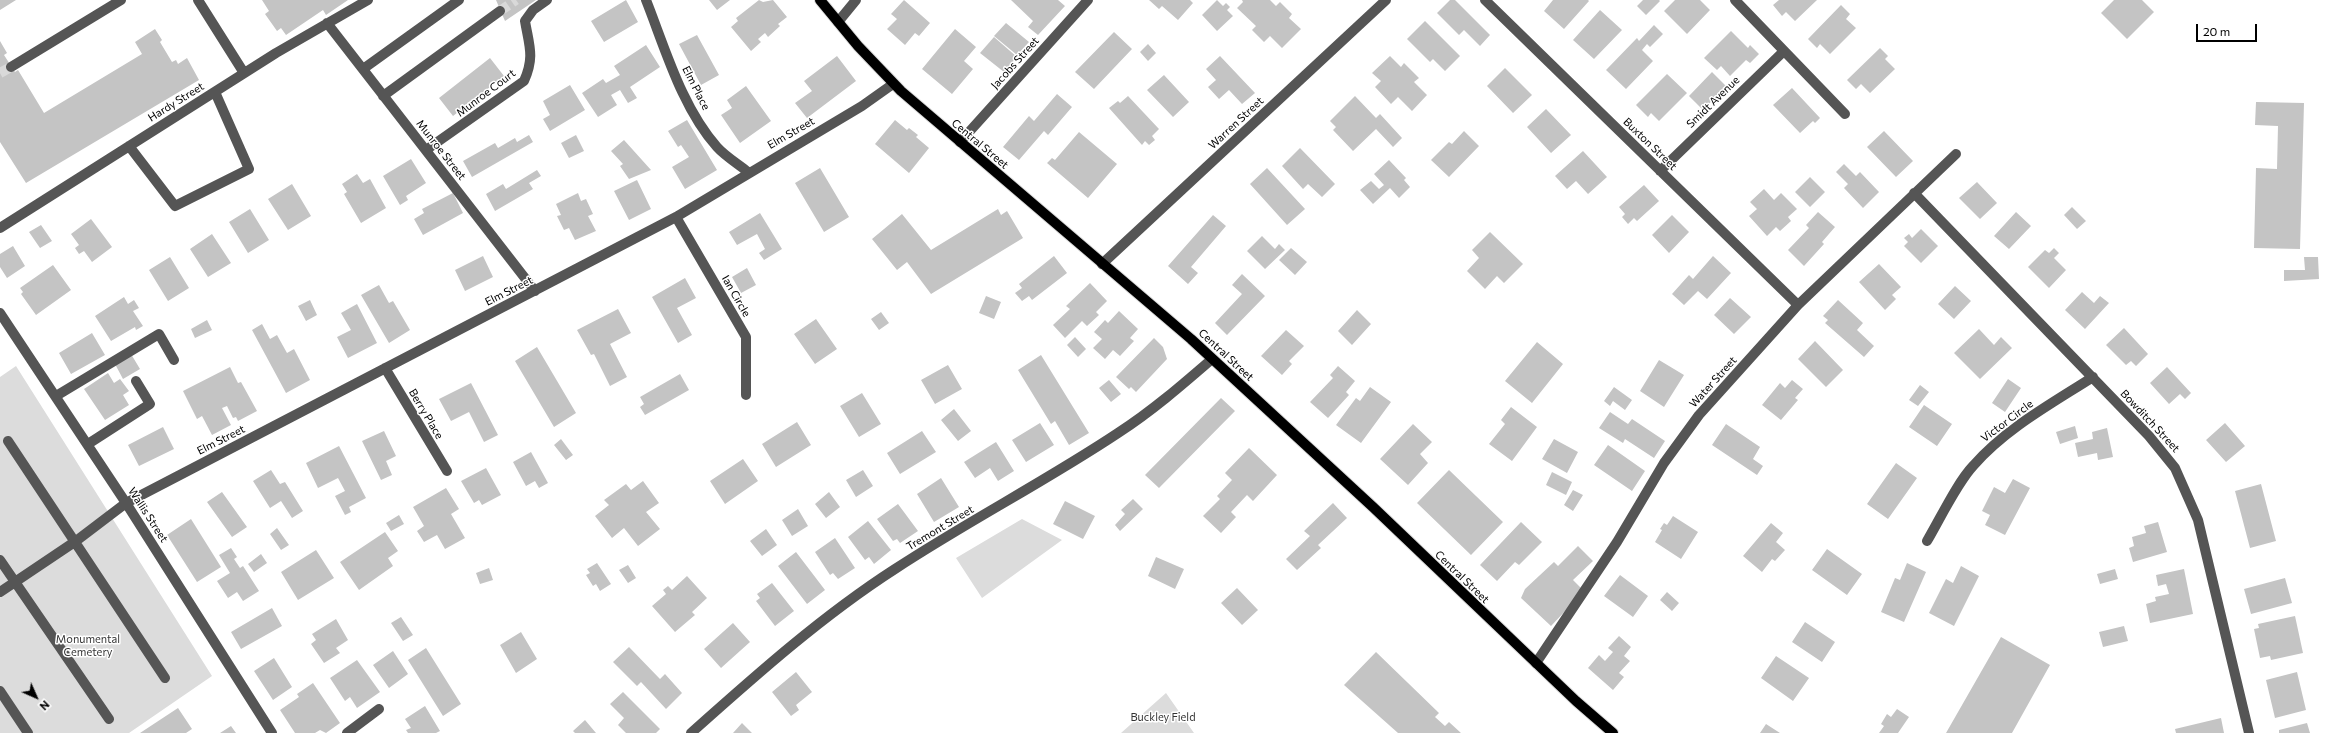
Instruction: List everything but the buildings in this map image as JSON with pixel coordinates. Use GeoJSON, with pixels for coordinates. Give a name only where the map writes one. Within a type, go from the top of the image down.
{"type":"FeatureCollection","features":[{"type":"Feature","properties":{"kind":"main road","name":"Central Street"},"geometry":{"type":"LineString","coordinates":[[820,0],[893,84],[1212,359],[1374,508],[1536,664],[1613,733]]}},
{"type":"Feature","properties":{"kind":"street"},"geometry":{"type":"LineString","coordinates":[[11,67],[121,0]]}},
{"type":"Feature","properties":{"kind":"street"},"geometry":{"type":"LineString","coordinates":[[198,0],[244,73]]}},
{"type":"Feature","properties":{"kind":"street","name":"Hardy Street"},"geometry":{"type":"LineString","coordinates":[[0,228],[244,73],[368,0]]}},
{"type":"Feature","properties":{"kind":"street"},"geometry":{"type":"LineString","coordinates":[[362,69],[459,0]]}},
{"type":"Feature","properties":{"kind":"street","name":"Munroe Court"},"geometry":{"type":"LineString","coordinates":[[426,150],[524,81],[530,67],[531,50],[525,21],[533,10],[547,0]]}},
{"type":"Feature","properties":{"kind":"street","name":"Elm Place"},"geometry":{"type":"LineString","coordinates":[[646,0],[683,92],[699,120],[717,147],[748,172]]}},
{"type":"Feature","properties":{"kind":"street"},"geometry":{"type":"LineString","coordinates":[[838,22],[856,0]]}},
{"type":"Feature","properties":{"kind":"street","name":"Jacobs Street"},"geometry":{"type":"LineString","coordinates":[[960,142],[1088,0]]}},
{"type":"Feature","properties":{"kind":"street","name":"Warren Street"},"geometry":{"type":"LineString","coordinates":[[1102,264],[1386,0]]}},
{"type":"Feature","properties":{"kind":"street","name":"Buxton Street"},"geometry":{"type":"LineString","coordinates":[[1485,0],[1798,305]]}},
{"type":"Feature","properties":{"kind":"street"},"geometry":{"type":"LineString","coordinates":[[1735,0],[1845,114]]}},
{"type":"Feature","properties":{"kind":"street"},"geometry":{"type":"LineString","coordinates":[[383,96],[500,11]]}},
{"type":"Feature","properties":{"kind":"street","name":"Munroe Street"},"geometry":{"type":"LineString","coordinates":[[327,24],[535,291]]}},
{"type":"Feature","properties":{"kind":"street","name":"Smidt Avenue"},"geometry":{"type":"LineString","coordinates":[[1660,170],[1784,51]]}},
{"type":"Feature","properties":{"kind":"street","name":"Elm Street"},"geometry":{"type":"LineString","coordinates":[[0,592],[76,540],[126,503],[676,217],[748,172],[862,106],[893,84]]}},
{"type":"Feature","properties":{"kind":"street"},"geometry":{"type":"LineString","coordinates":[[130,146],[175,206],[249,169],[215,92]]}},
{"type":"Feature","properties":{"kind":"street","name":"Water Street"},"geometry":{"type":"LineString","coordinates":[[1536,664],[1617,542],[1664,462],[1699,416],[1798,305],[1956,154]]}},
{"type":"Feature","properties":{"kind":"street","name":"Bowditch Street"},"geometry":{"type":"LineString","coordinates":[[1914,193],[2164,452],[2175,468],[2198,520],[2249,733]]}},
{"type":"Feature","properties":{"kind":"street","name":"Ian Circle"},"geometry":{"type":"LineString","coordinates":[[676,217],[746,337],[746,395]]}},
{"type":"Feature","properties":{"kind":"street","name":"Wallis Street"},"geometry":{"type":"LineString","coordinates":[[0,313],[88,444],[272,733]]}},
{"type":"Feature","properties":{"kind":"street"},"geometry":{"type":"LineString","coordinates":[[56,396],[159,334],[174,360]]}},
{"type":"Feature","properties":{"kind":"street","name":"Tremont Street"},"geometry":{"type":"LineString","coordinates":[[691,733],[766,668],[857,595],[896,568],[1118,432],[1157,405],[1212,359]]}},
{"type":"Feature","properties":{"kind":"street","name":"Berry Place"},"geometry":{"type":"LineString","coordinates":[[385,368],[447,471]]}},
{"type":"Feature","properties":{"kind":"street","name":"Victor Circle"},"geometry":{"type":"LineString","coordinates":[[1927,541],[1971,467],[1991,447],[2032,417],[2092,378]]}},
{"type":"Feature","properties":{"kind":"street"},"geometry":{"type":"LineString","coordinates":[[88,444],[150,404],[136,381]]}},
{"type":"Feature","properties":{"kind":"street"},"geometry":{"type":"LineString","coordinates":[[8,441],[76,540],[165,678]]}},
{"type":"Feature","properties":{"kind":"street"},"geometry":{"type":"LineString","coordinates":[[0,560],[109,719]]}},
{"type":"Feature","properties":{"kind":"street"},"geometry":{"type":"LineString","coordinates":[[0,691],[28,733]]}},
{"type":"Feature","properties":{"kind":"street"},"geometry":{"type":"LineString","coordinates":[[347,733],[379,710]]}},
{"type":"Feature","properties":{"kind":"green space","name":"Monumental Cemetery"},"geometry":{"type":"Polygon","coordinates":[[[16,366],[212,676],[129,733],[0,733],[0,377],[16,366]]]}},
{"type":"Feature","properties":{"kind":"green space"},"geometry":{"type":"Polygon","coordinates":[[[1022,519],[1062,540],[982,598],[956,558],[1022,519]]]}},
{"type":"Feature","properties":{"kind":"green space","name":"Buckley Field"},"geometry":{"type":"Polygon","coordinates":[[[1166,693],[1194,733],[1121,733],[1166,693]]]}},
{"type":"Feature","properties":{"kind":"tunnel"},"geometry":{"type":"LineString","coordinates":[[500,11],[516,0]]}},
{"type":"Feature","properties":{"kind":"tunnel"},"geometry":{"type":"LineString","coordinates":[[0,73],[11,67]]}}]}
